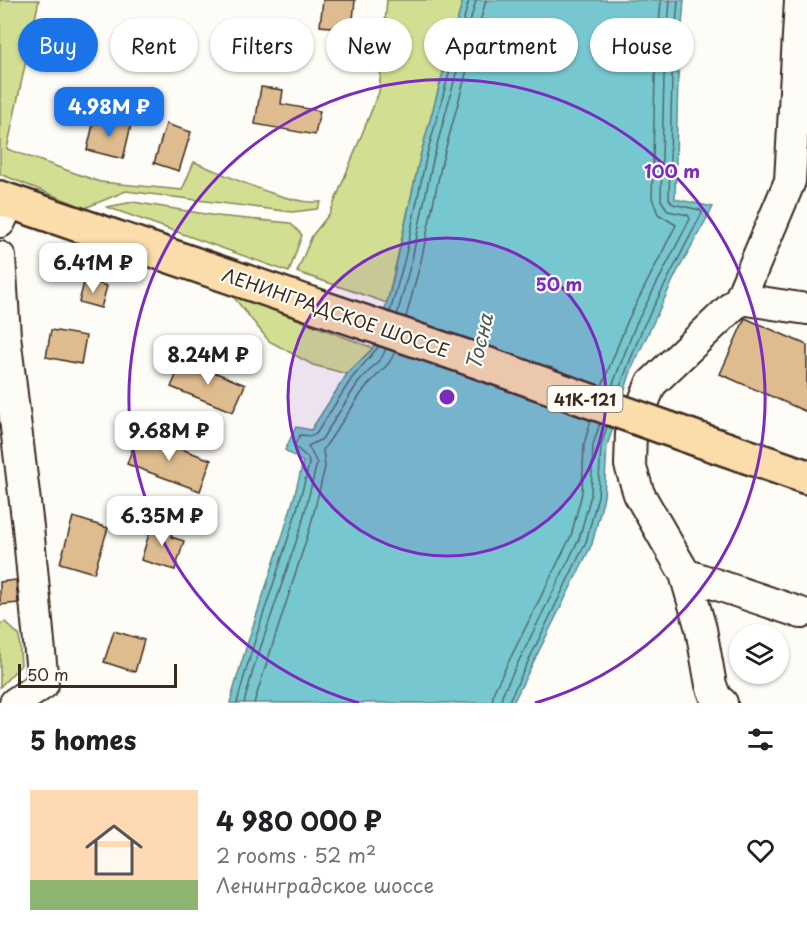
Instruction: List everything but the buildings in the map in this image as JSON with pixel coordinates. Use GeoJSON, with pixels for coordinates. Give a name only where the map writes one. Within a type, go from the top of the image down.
{"type":"FeatureCollection","features":[{"type":"Feature","properties":{"kind":"main road","name":"ЛЕНИНГРАДСКОЕ ШОССЕ"},"geometry":{"type":"LineString","coordinates":[[3,207],[294,298],[807,477]]}},
{"type":"Feature","properties":{"kind":"street"},"geometry":{"type":"LineString","coordinates":[[722,703],[716,698],[711,685],[701,629],[685,574],[639,494],[630,465],[631,433],[651,384],[740,299],[790,181],[800,0]]}},
{"type":"Feature","properties":{"kind":"street"},"geometry":{"type":"LineString","coordinates":[[0,257],[2,338],[28,527],[44,684],[15,703]]}},
{"type":"Feature","properties":{"kind":"street"},"geometry":{"type":"LineString","coordinates":[[740,299],[807,309]]}},
{"type":"Feature","properties":{"kind":"street"},"geometry":{"type":"LineString","coordinates":[[685,574],[801,614]]}},
{"type":"Feature","properties":{"kind":"green space"},"geometry":{"type":"Polygon","coordinates":[[[0,0],[39,0],[35,18],[18,18],[18,72],[24,72],[7,149],[100,182],[182,190],[194,162],[275,194],[308,202],[321,202],[317,209],[292,212],[126,191],[85,208],[0,174],[0,0]]]}},
{"type":"Feature","properties":{"kind":"green space"},"geometry":{"type":"Polygon","coordinates":[[[387,0],[463,0],[458,18],[424,18],[424,72],[443,72],[420,157],[387,303],[297,272],[312,236],[330,213],[379,92],[381,72],[412,72],[412,18],[385,18],[387,0]]]}},
{"type":"Feature","properties":{"kind":"green space"},"geometry":{"type":"Polygon","coordinates":[[[133,202],[217,216],[290,223],[302,235],[289,272],[107,207],[133,202]]]}},
{"type":"Feature","properties":{"kind":"green space"},"geometry":{"type":"Polygon","coordinates":[[[231,294],[373,348],[347,374],[313,365],[269,341],[231,294]]]}},
{"type":"Feature","properties":{"kind":"green space"},"geometry":{"type":"Polygon","coordinates":[[[5,622],[19,635],[21,665],[0,687],[0,624],[5,622]]]}},
{"type":"Feature","properties":{"kind":"water","name":"Тосна"},"geometry":{"type":"Polygon","coordinates":[[[463,0],[684,0],[683,18],[590,18],[590,72],[678,72],[675,199],[713,207],[676,274],[632,368],[607,446],[604,497],[592,544],[513,703],[230,703],[287,523],[303,462],[285,450],[296,427],[311,430],[347,374],[373,348],[391,289],[420,157],[443,72],[578,72],[578,18],[458,18],[463,0]]]}}]}
